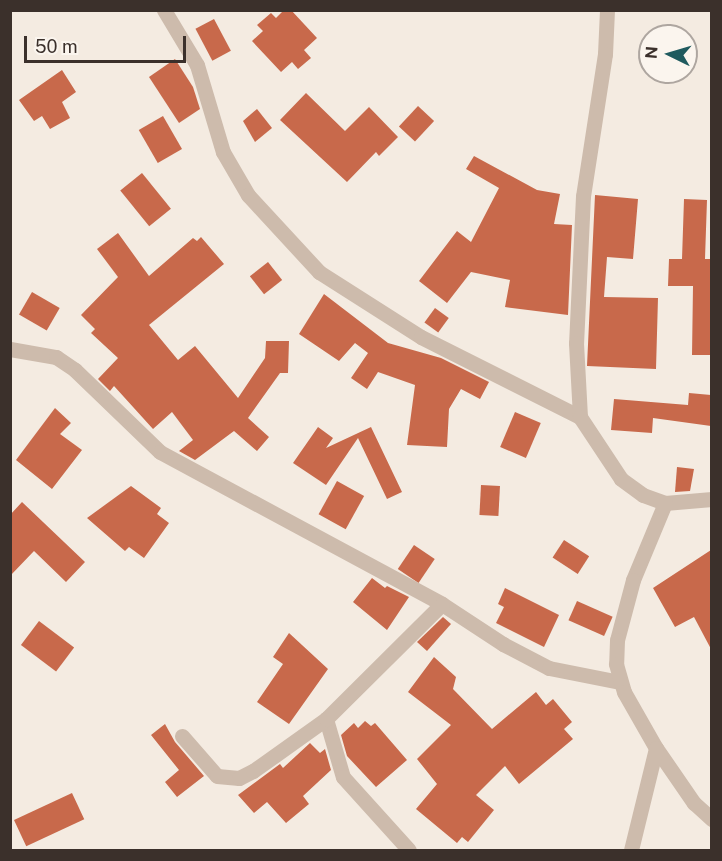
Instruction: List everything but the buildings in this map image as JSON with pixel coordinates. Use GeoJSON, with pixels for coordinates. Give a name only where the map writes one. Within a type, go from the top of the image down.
{"type":"FeatureCollection","features":[{"type":"Feature","properties":{"kind":"street"},"geometry":{"type":"LineString","coordinates":[[164,10],[197,65],[223,152],[248,195],[319,272],[421,337],[579,417],[621,478],[642,495],[665,503],[711,499]]}},
{"type":"Feature","properties":{"kind":"street"},"geometry":{"type":"LineString","coordinates":[[579,417],[576,343],[583,196],[605,54],[607,10]]}},
{"type":"Feature","properties":{"kind":"street"},"geometry":{"type":"LineString","coordinates":[[10,349],[56,357],[176,463],[442,604],[503,644],[549,668],[620,682]]}},
{"type":"Feature","properties":{"kind":"street"},"geometry":{"type":"LineString","coordinates":[[665,503],[624,613],[617,652],[620,682],[656,748],[694,803],[711,819]]}},
{"type":"Feature","properties":{"kind":"street"},"geometry":{"type":"LineString","coordinates":[[182,736],[217,776],[239,778],[326,719],[442,604]]}},
{"type":"Feature","properties":{"kind":"street"},"geometry":{"type":"LineString","coordinates":[[326,719],[344,777],[409,850]]}},
{"type":"Feature","properties":{"kind":"street"},"geometry":{"type":"LineString","coordinates":[[631,850],[656,748]]}}]}
